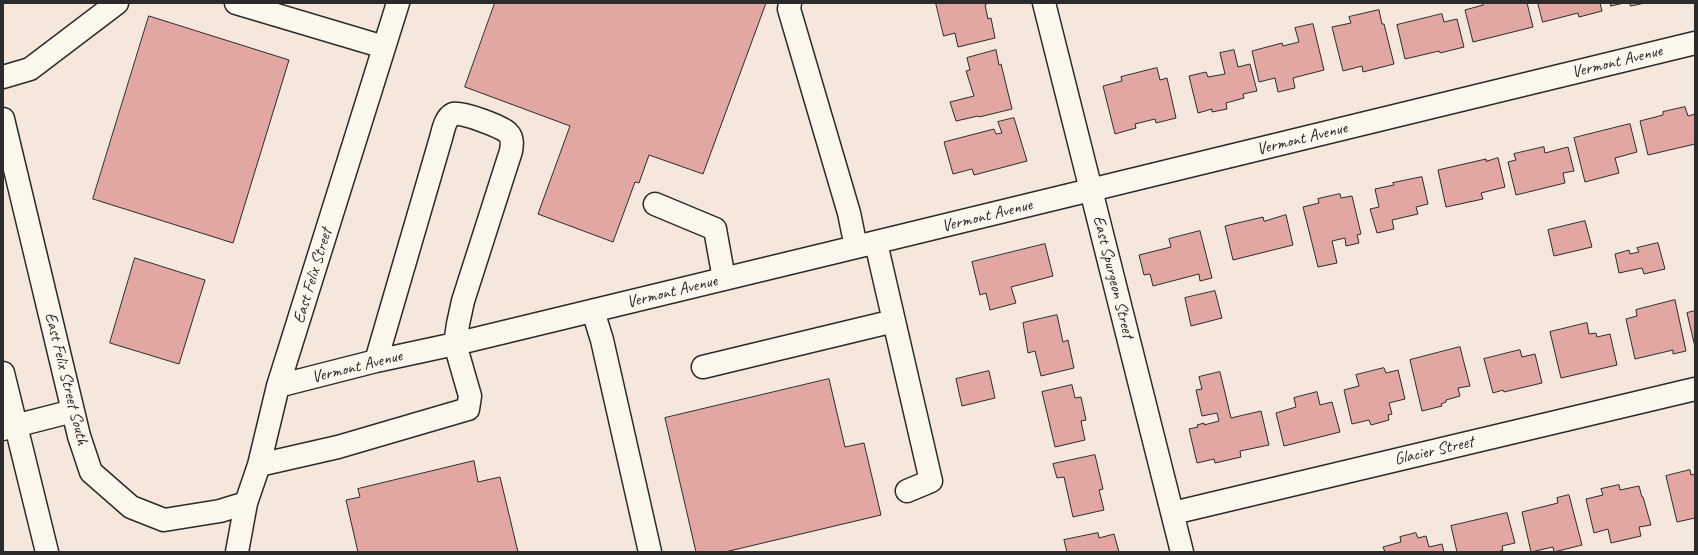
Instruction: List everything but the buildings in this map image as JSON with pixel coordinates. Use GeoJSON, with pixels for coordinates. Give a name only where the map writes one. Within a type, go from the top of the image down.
{"type":"FeatureCollection","features":[{"type":"Feature","properties":{"kind":"street"},"geometry":{"type":"LineString","coordinates":[[3,77],[30,69],[117,3]]}},
{"type":"Feature","properties":{"kind":"street"},"geometry":{"type":"LineString","coordinates":[[236,3],[384,47]]}},
{"type":"Feature","properties":{"kind":"street","name":"East Felix Street"},"geometry":{"type":"LineString","coordinates":[[237,552],[246,503],[259,465],[278,386],[398,3]]}},
{"type":"Feature","properties":{"kind":"street"},"geometry":{"type":"LineString","coordinates":[[790,3],[789,9],[849,213],[866,245],[894,321],[931,481],[906,491]]}},
{"type":"Feature","properties":{"kind":"street","name":"East Spurgeon Street"},"geometry":{"type":"LineString","coordinates":[[1044,3],[1182,552]]}},
{"type":"Feature","properties":{"kind":"street","name":"Vermont Avenue"},"geometry":{"type":"LineString","coordinates":[[278,386],[376,361],[455,344],[1092,191],[1695,43]]}},
{"type":"Feature","properties":{"kind":"street"},"geometry":{"type":"LineString","coordinates":[[259,465],[338,447],[468,409],[470,396],[455,344],[463,301],[511,151],[511,137],[505,131],[460,113],[451,115],[443,131],[376,361]]}},
{"type":"Feature","properties":{"kind":"street","name":"East Felix Street South"},"geometry":{"type":"LineString","coordinates":[[3,118],[79,436],[91,472],[130,507],[164,520],[220,511],[246,503]]}},
{"type":"Feature","properties":{"kind":"street"},"geometry":{"type":"LineString","coordinates":[[654,204],[715,229],[724,279]]}},
{"type":"Feature","properties":{"kind":"street"},"geometry":{"type":"LineString","coordinates":[[593,311],[602,340],[650,552]]}},
{"type":"Feature","properties":{"kind":"street"},"geometry":{"type":"LineString","coordinates":[[703,368],[894,321]]}},
{"type":"Feature","properties":{"kind":"street"},"geometry":{"type":"LineString","coordinates":[[3,372],[10,427],[47,552]]}},
{"type":"Feature","properties":{"kind":"street","name":"Glacier Street"},"geometry":{"type":"LineString","coordinates":[[1173,513],[1695,389]]}},
{"type":"Feature","properties":{"kind":"street"},"geometry":{"type":"LineString","coordinates":[[10,427],[73,411]]}}]}
